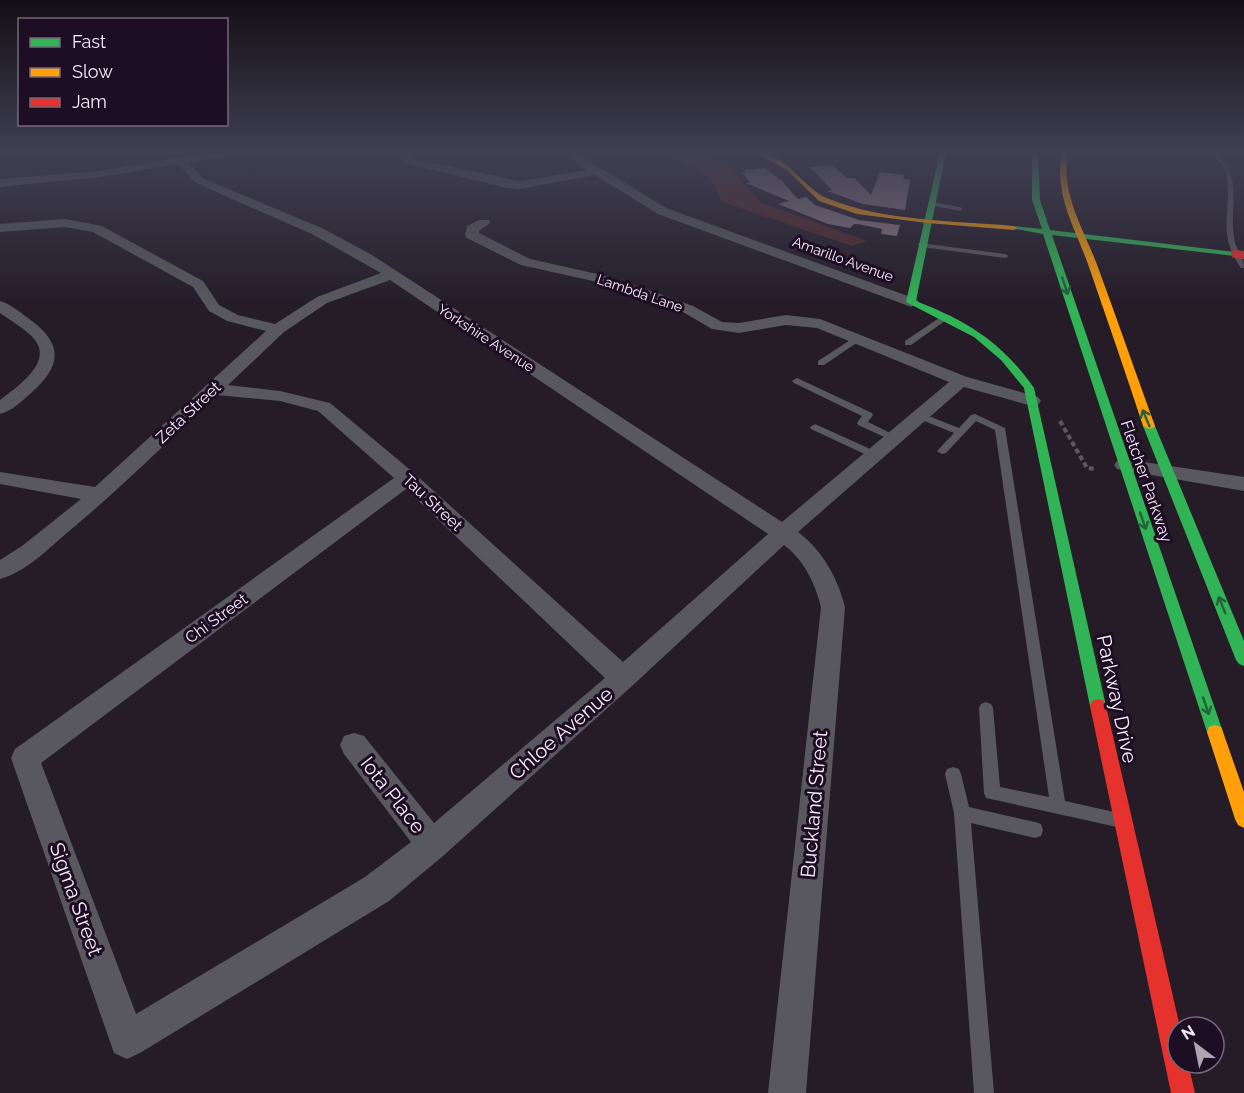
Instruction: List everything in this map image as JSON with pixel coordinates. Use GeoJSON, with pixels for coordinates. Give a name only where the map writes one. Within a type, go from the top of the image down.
{"type":"FeatureCollection","features":[{"type":"Feature","properties":{"kind":"main road"},"geometry":{"type":"LineString","coordinates":[[834,203],[872,214],[927,221],[1046,230],[1244,255]]}},
{"type":"Feature","properties":{"kind":"main road","name":"Fletcher Parkway"},"geometry":{"type":"LineString","coordinates":[[1037,203],[1244,819]]}},
{"type":"Feature","properties":{"kind":"main road","name":"Fletcher Parkway"},"geometry":{"type":"LineString","coordinates":[[1068,203],[1078,234],[1091,259],[1141,405],[1244,660]]}},
{"type":"Feature","properties":{"kind":"main road"},"geometry":{"type":"LineString","coordinates":[[911,302],[931,204]]}},
{"type":"Feature","properties":{"kind":"main road","name":"Amarillo Avenue"},"geometry":{"type":"LineString","coordinates":[[911,302],[948,316],[979,334]]}},
{"type":"Feature","properties":{"kind":"main road","name":"Parkway Drive"},"geometry":{"type":"LineString","coordinates":[[979,334],[1000,349],[1017,368],[1029,388],[1183,1093]]}},
{"type":"Feature","properties":{"kind":"street","name":"Yorkshire Avenue"},"geometry":{"type":"LineString","coordinates":[[252,203],[333,238],[783,533]]}},
{"type":"Feature","properties":{"kind":"street","name":"Amarillo Avenue"},"geometry":{"type":"LineString","coordinates":[[647,203],[662,211],[911,302]]}},
{"type":"Feature","properties":{"kind":"street"},"geometry":{"type":"LineString","coordinates":[[0,228],[65,223],[97,229],[198,284],[214,308],[233,318],[278,329]]}},
{"type":"Feature","properties":{"kind":"street","name":"Lambda Lane"},"geometry":{"type":"LineString","coordinates":[[484,223],[472,229],[472,235],[526,262],[588,276],[655,297],[688,309],[718,326],[739,328],[766,322],[798,321],[820,324],[961,381],[1032,401]]}},
{"type":"Feature","properties":{"kind":"street","name":"Zeta Street"},"geometry":{"type":"LineString","coordinates":[[0,571],[30,552],[99,495],[278,329],[322,300],[390,275]]}},
{"type":"Feature","properties":{"kind":"street"},"geometry":{"type":"LineString","coordinates":[[0,306],[41,336],[47,347],[47,355],[36,378],[0,408]]}},
{"type":"Feature","properties":{"kind":"street","name":"Chloe Avenue"},"geometry":{"type":"LineString","coordinates":[[127,1040],[377,889],[432,845],[623,678],[783,533],[961,381]]}},
{"type":"Feature","properties":{"kind":"street","name":"Tau Street"},"geometry":{"type":"LineString","coordinates":[[212,389],[279,396],[324,407],[407,478],[623,678]]}},
{"type":"Feature","properties":{"kind":"street"},"geometry":{"type":"LineString","coordinates":[[1124,465],[1244,484]]}},
{"type":"Feature","properties":{"kind":"street"},"geometry":{"type":"LineString","coordinates":[[0,478],[99,495]]}},
{"type":"Feature","properties":{"kind":"street","name":"Chi Street"},"geometry":{"type":"LineString","coordinates":[[25,758],[407,478]]}},
{"type":"Feature","properties":{"kind":"street","name":"Buckland Street"},"geometry":{"type":"LineString","coordinates":[[783,533],[801,546],[827,583],[833,607],[787,1093]]}},
{"type":"Feature","properties":{"kind":"street","name":"Iota Place"},"geometry":{"type":"LineString","coordinates":[[354,745],[432,845]]}},
{"type":"Feature","properties":{"kind":"street","name":"Sigma Street"},"geometry":{"type":"LineString","coordinates":[[25,758],[127,1040]]}},
{"type":"Feature","properties":{"kind":"lane"},"geometry":{"type":"LineString","coordinates":[[1231,203],[1229,237],[1234,251],[1244,266]]}},
{"type":"Feature","properties":{"kind":"lane"},"geometry":{"type":"LineString","coordinates":[[931,204],[960,208]]}},
{"type":"Feature","properties":{"kind":"lane"},"geometry":{"type":"LineString","coordinates":[[922,245],[1005,256]]}},
{"type":"Feature","properties":{"kind":"lane"},"geometry":{"type":"LineString","coordinates":[[908,343],[948,316]]}},
{"type":"Feature","properties":{"kind":"lane"},"geometry":{"type":"LineString","coordinates":[[821,363],[858,338]]}},
{"type":"Feature","properties":{"kind":"lane"},"geometry":{"type":"LineString","coordinates":[[797,381],[868,415],[862,423],[885,446]]}},
{"type":"Feature","properties":{"kind":"lane"},"geometry":{"type":"LineString","coordinates":[[921,416],[961,432]]}},
{"type":"Feature","properties":{"kind":"lane"},"geometry":{"type":"LineString","coordinates":[[942,451],[975,417],[1000,428],[1058,807]]}},
{"type":"Feature","properties":{"kind":"lane"},"geometry":{"type":"LineString","coordinates":[[815,427],[885,446]]}},
{"type":"Feature","properties":{"kind":"lane"},"geometry":{"type":"LineString","coordinates":[[986,708],[992,794],[1124,821]]}},
{"type":"Feature","properties":{"kind":"lane"},"geometry":{"type":"LineString","coordinates":[[953,774],[962,813],[984,1093]]}},
{"type":"Feature","properties":{"kind":"lane"},"geometry":{"type":"LineString","coordinates":[[962,813],[1035,830]]}},
{"type":"Feature","properties":{"kind":"shaded area"},"geometry":{"type":"Polygon","coordinates":[[[725,203],[763,203],[867,241],[852,246],[725,203]]]}},
{"type":"Feature","properties":{"kind":"building"},"geometry":{"type":"Polygon","coordinates":[[[813,203],[859,220],[900,225],[897,236],[881,234],[882,229],[858,224],[850,228],[828,224],[778,204],[813,203]]]}},
{"type":"Feature","properties":{"kind":"building"},"geometry":{"type":"Polygon","coordinates":[[[860,203],[906,203],[905,210],[860,203]]]}},
{"type":"Feature","properties":{"kind":"traffic: fast"},"geometry":{"type":"LineString","coordinates":[[932,203],[911,302],[947,317],[992,345],[1029,388],[1098,706]]}},
{"type":"Feature","properties":{"kind":"traffic: fast"},"geometry":{"type":"LineString","coordinates":[[1037,203],[1215,732]]}},
{"type":"Feature","properties":{"kind":"traffic: fast"},"geometry":{"type":"LineString","coordinates":[[1014,228],[1235,254]]}},
{"type":"Feature","properties":{"kind":"traffic: fast"},"geometry":{"type":"LineString","coordinates":[[1149,426],[1244,660]]}},
{"type":"Feature","properties":{"kind":"traffic: slow"},"geometry":{"type":"LineString","coordinates":[[834,203],[860,212],[927,221],[1014,228]]}},
{"type":"Feature","properties":{"kind":"traffic: slow"},"geometry":{"type":"LineString","coordinates":[[1068,203],[1079,235],[1091,259],[1149,426]]}},
{"type":"Feature","properties":{"kind":"traffic: slow"},"geometry":{"type":"LineString","coordinates":[[1215,732],[1244,819]]}},
{"type":"Feature","properties":{"kind":"traffic: jam"},"geometry":{"type":"LineString","coordinates":[[1235,254],[1244,255]]}},
{"type":"Feature","properties":{"kind":"traffic: jam"},"geometry":{"type":"LineString","coordinates":[[1098,706],[1183,1093]]}}]}
